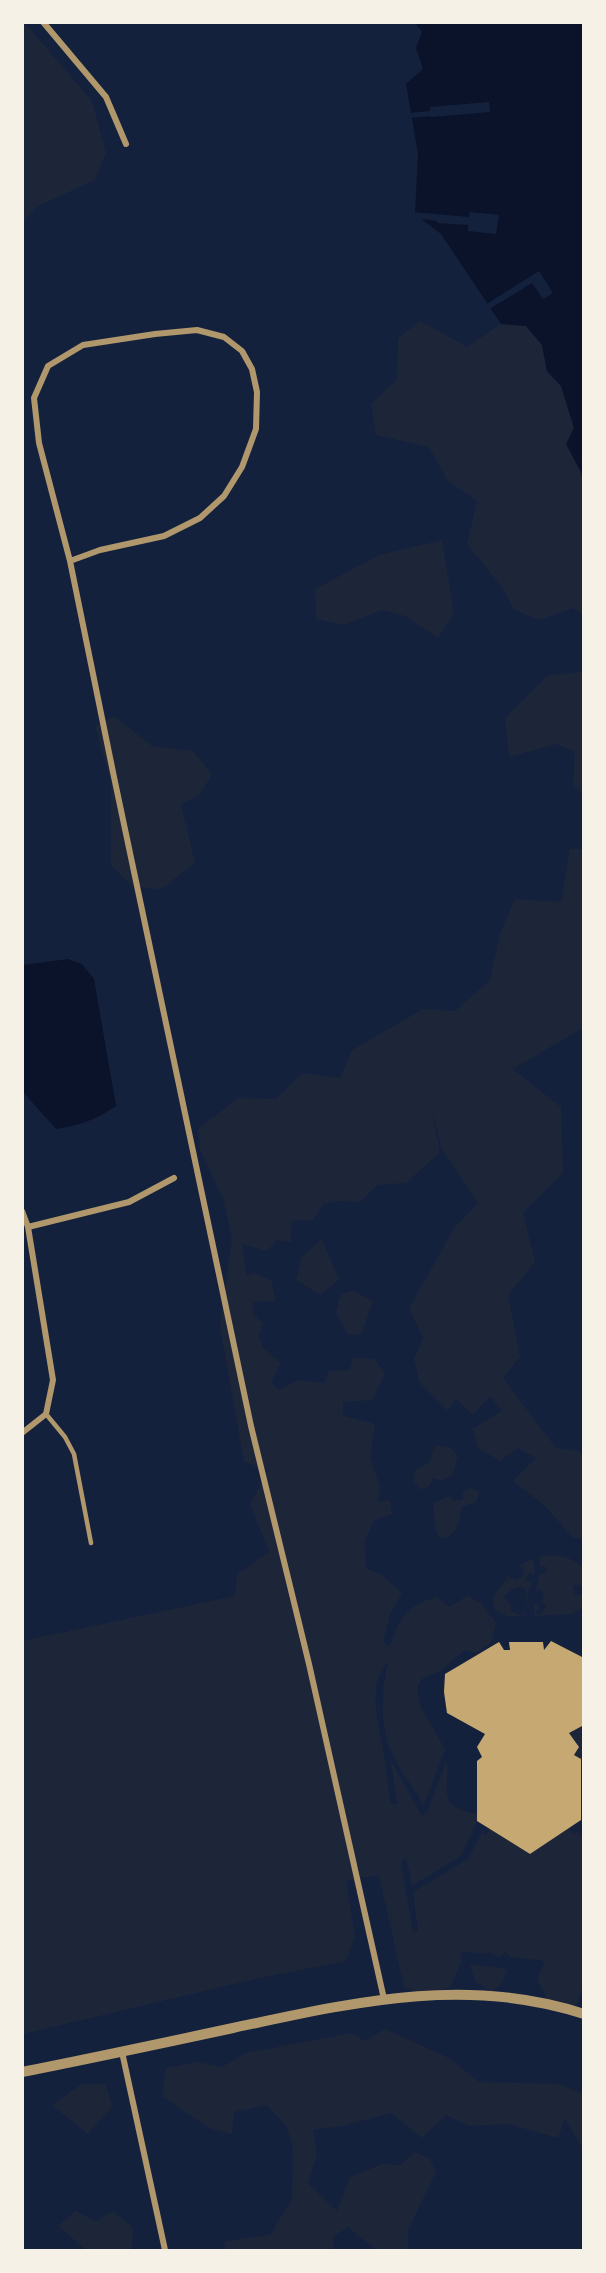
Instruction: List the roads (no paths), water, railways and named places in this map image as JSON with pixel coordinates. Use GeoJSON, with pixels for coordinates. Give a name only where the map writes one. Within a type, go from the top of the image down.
{"type":"FeatureCollection","features":[{"type":"Feature","properties":{"kind":"street"},"geometry":{"type":"LineString","coordinates":[[43,22],[106,97],[126,144]]}},
{"type":"Feature","properties":{"kind":"street"},"geometry":{"type":"LineString","coordinates":[[70,561],[100,550],[164,536],[200,518],[224,496],[243,467],[256,429],[257,392],[252,369],[242,351],[224,336],[197,330],[83,345],[48,366],[34,398],[39,443],[70,561],[251,1426],[309,1664],[384,1999]]}},
{"type":"Feature","properties":{"kind":"street"},"geometry":{"type":"LineString","coordinates":[[28,1227],[129,1202],[174,1178]]}},
{"type":"Feature","properties":{"kind":"street"},"geometry":{"type":"LineString","coordinates":[[22,1211],[28,1227],[53,1380],[46,1414],[22,1433]]}},
{"type":"Feature","properties":{"kind":"street"},"geometry":{"type":"LineString","coordinates":[[22,2072],[309,2012],[384,1999],[437,1994],[497,1996],[558,2006],[584,2014]]}},
{"type":"Feature","properties":{"kind":"street"},"geometry":{"type":"LineString","coordinates":[[122,2052],[165,2250]]}},
{"type":"Feature","properties":{"kind":"lane"},"geometry":{"type":"LineString","coordinates":[[46,1414],[65,1437],[74,1454],[91,1543]]}}]}
